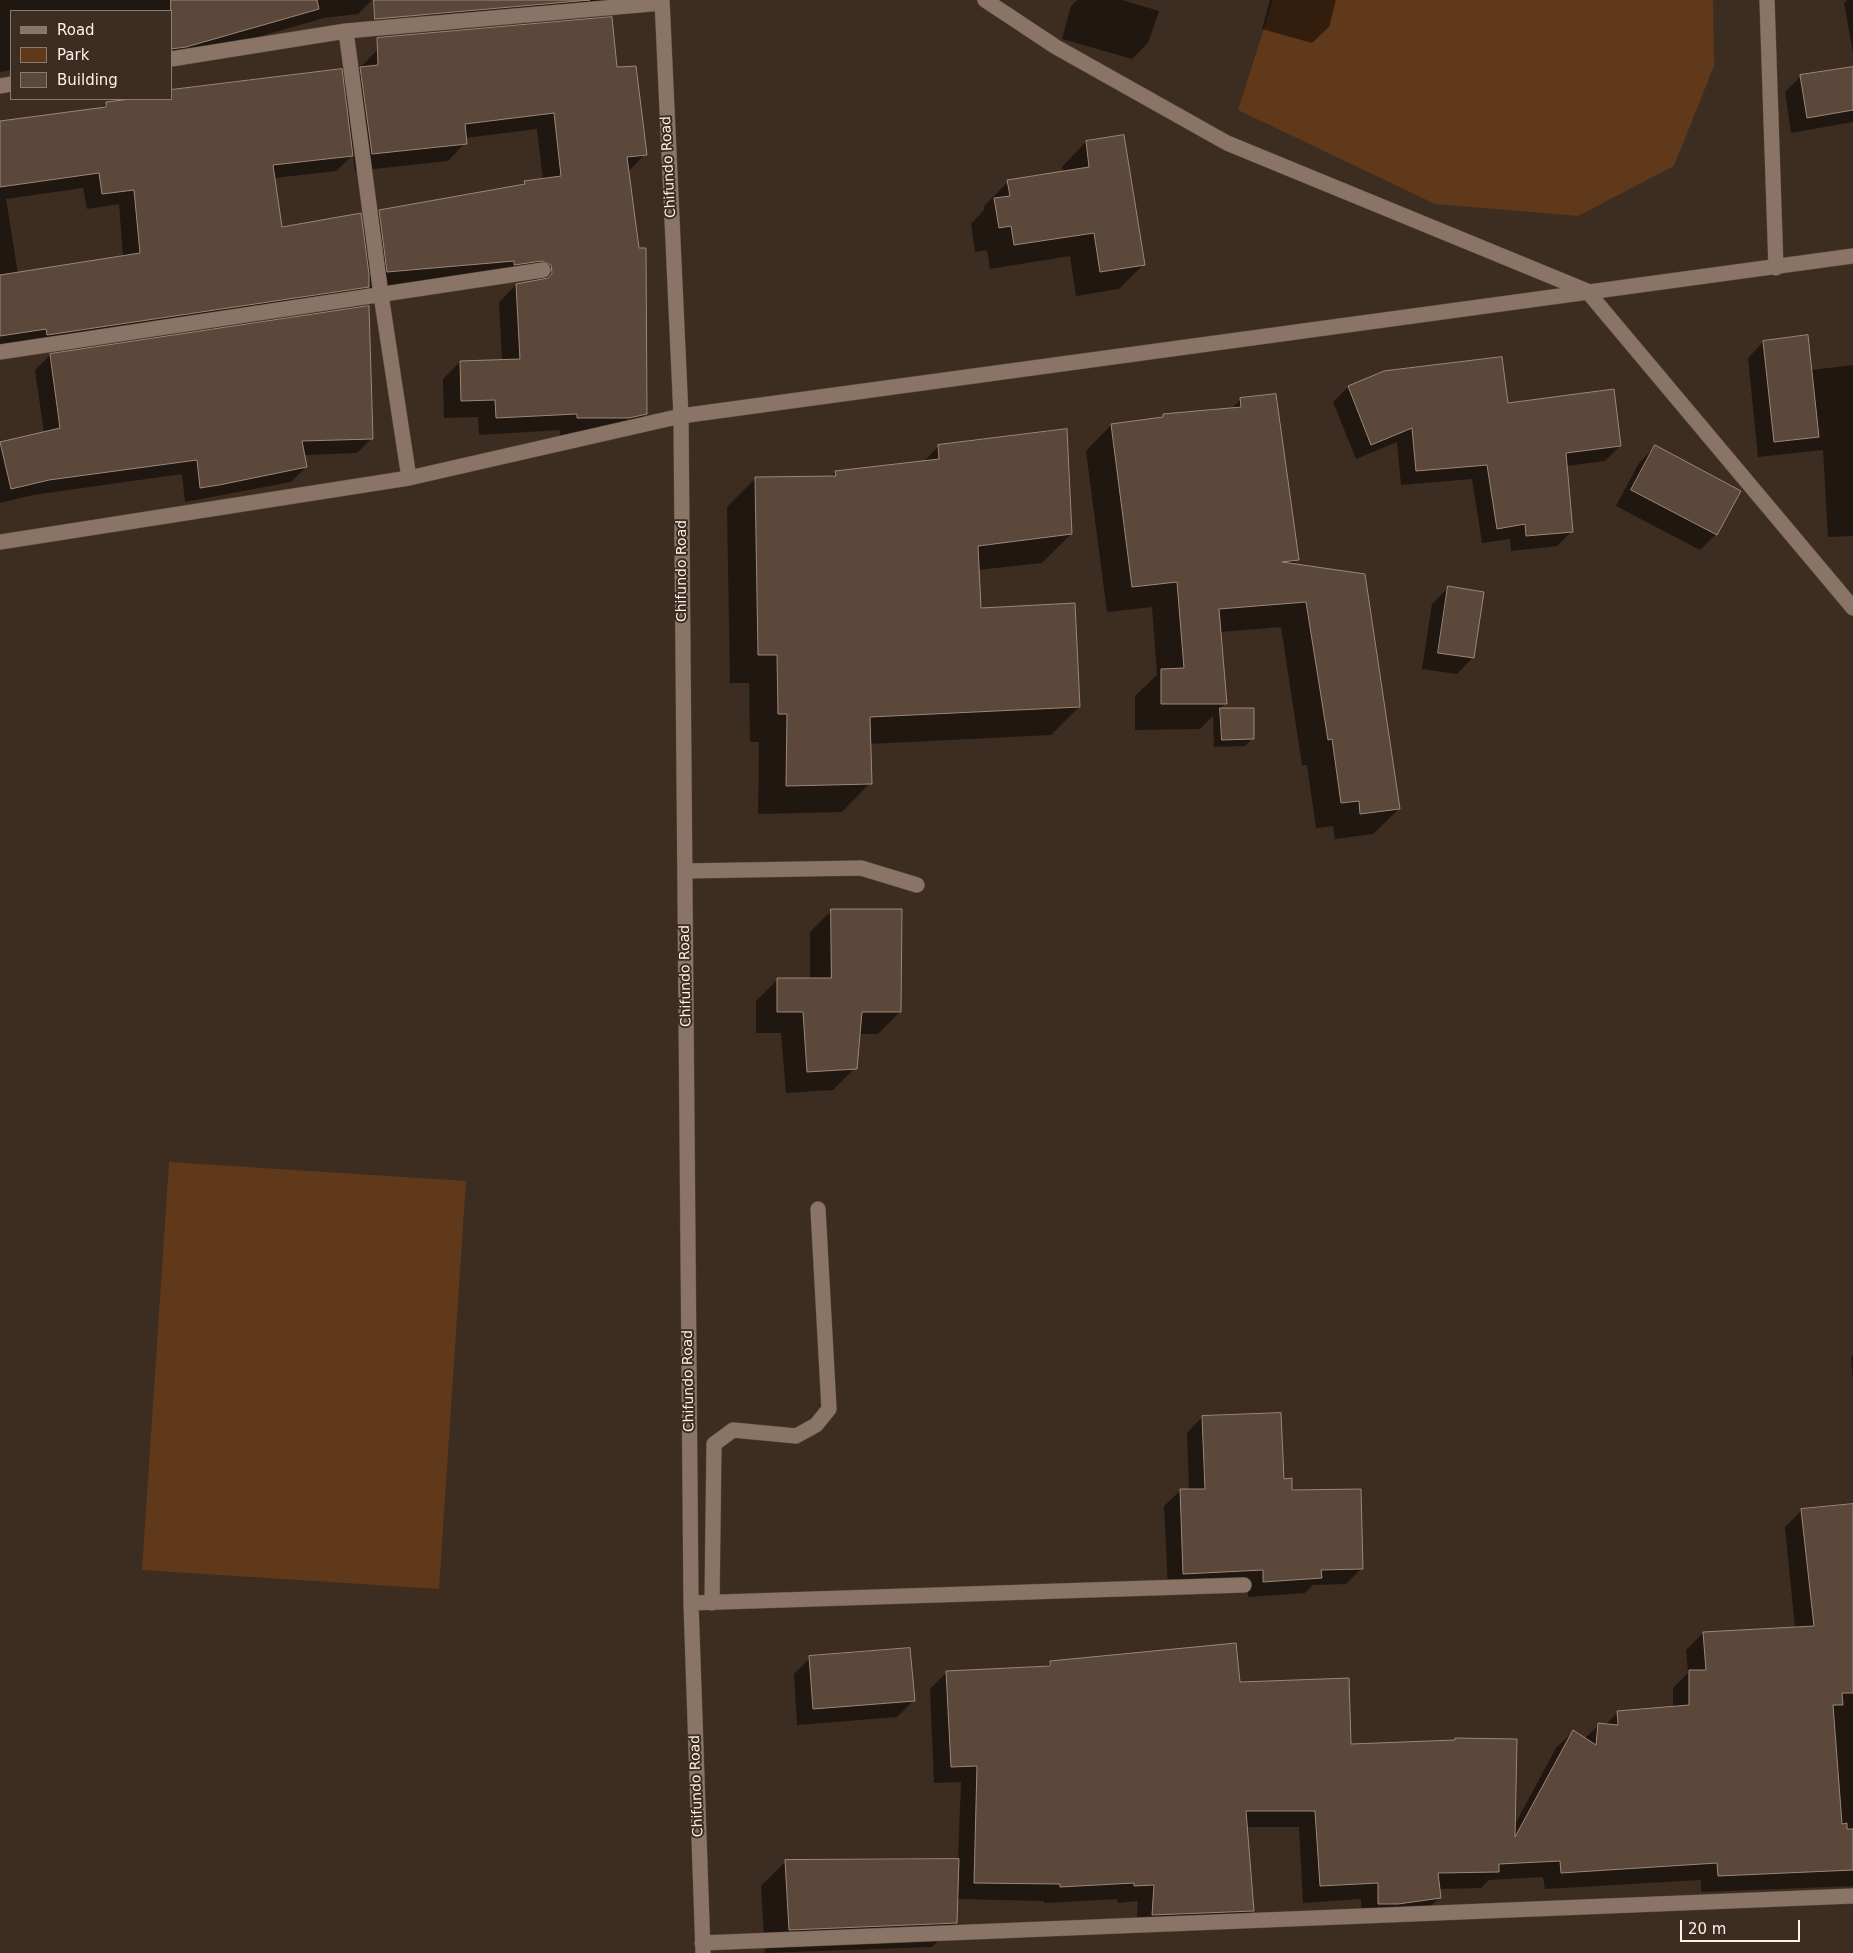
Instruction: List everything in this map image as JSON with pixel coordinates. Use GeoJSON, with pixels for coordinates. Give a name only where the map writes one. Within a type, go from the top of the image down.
{"type":"FeatureCollection","features":[{"type":"Feature","properties":{"kind":"street"},"geometry":{"type":"LineString","coordinates":[[984,0],[1056,47],[1227,143],[1587,291],[1853,608]]}},
{"type":"Feature","properties":{"kind":"street"},"geometry":{"type":"LineString","coordinates":[[1767,0],[1776,268]]}},
{"type":"Feature","properties":{"kind":"street"},"geometry":{"type":"LineString","coordinates":[[172,59],[346,31],[662,1]]}},
{"type":"Feature","properties":{"kind":"street","name":"Chifundo Road"},"geometry":{"type":"LineString","coordinates":[[662,1],[681,416],[691,1603],[702,1948]]}},
{"type":"Feature","properties":{"kind":"street"},"geometry":{"type":"LineString","coordinates":[[346,31],[381,295],[409,478]]}},
{"type":"Feature","properties":{"kind":"street"},"geometry":{"type":"LineString","coordinates":[[0,542],[409,478],[681,416],[1853,256]]}},
{"type":"Feature","properties":{"kind":"street"},"geometry":{"type":"LineString","coordinates":[[0,352],[543,270]]}},
{"type":"Feature","properties":{"kind":"street"},"geometry":{"type":"LineString","coordinates":[[685,871],[861,868],[917,885]]}},
{"type":"Feature","properties":{"kind":"street"},"geometry":{"type":"LineString","coordinates":[[712,1603],[714,1444],[733,1430],[796,1436],[816,1425],[828,1409],[818,1208]]}},
{"type":"Feature","properties":{"kind":"street"},"geometry":{"type":"LineString","coordinates":[[691,1603],[1244,1585]]}},
{"type":"Feature","properties":{"kind":"street"},"geometry":{"type":"LineString","coordinates":[[702,1948],[1853,1896]]}},
{"type":"Feature","properties":{"kind":"green space"},"geometry":{"type":"Polygon","coordinates":[[[1273,0],[1713,0],[1714,66],[1674,166],[1578,216],[1435,204],[1238,110],[1273,0]]]}},
{"type":"Feature","properties":{"kind":"green space"},"geometry":{"type":"Polygon","coordinates":[[[169,1162],[466,1181],[439,1589],[142,1570],[169,1162]]]}},
{"type":"Feature","properties":{"kind":"building"},"geometry":{"type":"Polygon","coordinates":[[[171,0],[317,0],[319,9],[186,47],[172,49],[171,0]]]}},
{"type":"Feature","properties":{"kind":"building"},"geometry":{"type":"Polygon","coordinates":[[[374,0],[590,0],[375,19],[374,0]]]}},
{"type":"Feature","properties":{"kind":"building"},"geometry":{"type":"Polygon","coordinates":[[[612,17],[617,67],[636,66],[647,155],[627,157],[639,248],[646,248],[647,414],[629,418],[577,418],[577,414],[496,418],[495,400],[461,401],[460,361],[520,359],[516,284],[548,278],[552,273],[551,265],[542,261],[514,265],[514,261],[387,272],[379,210],[525,184],[524,181],[561,176],[554,113],[465,124],[467,144],[372,154],[360,67],[378,65],[377,38],[612,17]]]}},
{"type":"Feature","properties":{"kind":"building"},"geometry":{"type":"Polygon","coordinates":[[[1853,67],[1853,110],[1807,118],[1800,75],[1853,67]]]}},
{"type":"Feature","properties":{"kind":"building"},"geometry":{"type":"Polygon","coordinates":[[[342,69],[353,156],[273,165],[282,227],[361,213],[369,287],[47,335],[46,329],[0,336],[0,275],[140,253],[134,190],[102,194],[99,173],[0,187],[0,121],[106,107],[106,102],[172,100],[172,90],[342,69]]]}},
{"type":"Feature","properties":{"kind":"building"},"geometry":{"type":"Polygon","coordinates":[[[1124,135],[1145,265],[1100,272],[1094,233],[1014,245],[1011,226],[999,228],[994,198],[1010,196],[1007,180],[1089,167],[1086,141],[1124,135]]]}},
{"type":"Feature","properties":{"kind":"building"},"geometry":{"type":"Polygon","coordinates":[[[369,306],[373,439],[302,441],[307,467],[200,488],[197,460],[49,480],[11,489],[0,442],[60,428],[50,354],[369,306]]]}},
{"type":"Feature","properties":{"kind":"building"},"geometry":{"type":"Polygon","coordinates":[[[1808,335],[1819,437],[1774,442],[1763,341],[1808,335]]]}},
{"type":"Feature","properties":{"kind":"building"},"geometry":{"type":"Polygon","coordinates":[[[1502,357],[1508,403],[1614,389],[1621,446],[1566,453],[1573,532],[1526,536],[1525,524],[1497,529],[1487,465],[1416,471],[1412,428],[1371,445],[1348,386],[1384,371],[1502,357]]]}},
{"type":"Feature","properties":{"kind":"building"},"geometry":{"type":"Polygon","coordinates":[[[1276,394],[1299,560],[1282,562],[1365,574],[1400,809],[1360,814],[1359,801],[1341,803],[1332,739],[1328,740],[1306,602],[1219,609],[1227,704],[1161,704],[1161,669],[1184,668],[1177,582],[1132,587],[1111,424],[1163,417],[1163,414],[1241,407],[1240,398],[1276,394]]]}},
{"type":"Feature","properties":{"kind":"building"},"geometry":{"type":"Polygon","coordinates":[[[1067,429],[1072,534],[978,546],[981,608],[1075,603],[1080,707],[870,717],[872,784],[786,786],[787,714],[778,714],[777,655],[758,655],[755,477],[836,476],[835,471],[939,459],[938,445],[1067,429]]]}},
{"type":"Feature","properties":{"kind":"building"},"geometry":{"type":"Polygon","coordinates":[[[1655,445],[1741,491],[1717,535],[1631,490],[1655,445]]]}},
{"type":"Feature","properties":{"kind":"building"},"geometry":{"type":"Polygon","coordinates":[[[1448,586],[1484,592],[1474,658],[1438,653],[1448,586]]]}},
{"type":"Feature","properties":{"kind":"building"},"geometry":{"type":"Polygon","coordinates":[[[1220,708],[1254,708],[1254,739],[1222,740],[1220,708]]]}},
{"type":"Feature","properties":{"kind":"building"},"geometry":{"type":"Polygon","coordinates":[[[831,909],[902,909],[901,1012],[862,1012],[857,1069],[807,1072],[803,1012],[777,1012],[777,978],[831,978],[831,909]]]}},
{"type":"Feature","properties":{"kind":"building"},"geometry":{"type":"Polygon","coordinates":[[[1281,1413],[1284,1479],[1292,1478],[1292,1490],[1361,1489],[1363,1569],[1321,1570],[1322,1578],[1263,1582],[1263,1570],[1183,1574],[1180,1489],[1205,1489],[1202,1416],[1281,1413]]]}},
{"type":"Feature","properties":{"kind":"building"},"geometry":{"type":"Polygon","coordinates":[[[1853,1504],[1853,1693],[1842,1693],[1843,1705],[1833,1705],[1842,1824],[1847,1823],[1847,1829],[1853,1829],[1853,1870],[1718,1876],[1717,1863],[1561,1873],[1560,1861],[1499,1864],[1499,1872],[1438,1873],[1441,1898],[1398,1904],[1378,1904],[1378,1883],[1320,1886],[1315,1811],[1246,1811],[1254,1911],[1152,1915],[1154,1885],[1134,1886],[1134,1883],[1060,1887],[1060,1884],[974,1883],[977,1766],[951,1767],[946,1671],[1050,1666],[1050,1661],[1236,1643],[1240,1682],[1349,1678],[1351,1744],[1455,1740],[1455,1738],[1517,1739],[1515,1837],[1573,1730],[1596,1745],[1598,1723],[1618,1725],[1617,1711],[1689,1705],[1689,1670],[1706,1670],[1703,1632],[1814,1626],[1801,1509],[1853,1504]]]}},
{"type":"Feature","properties":{"kind":"building"},"geometry":{"type":"Polygon","coordinates":[[[910,1648],[915,1701],[813,1709],[809,1656],[910,1648]]]}},
{"type":"Feature","properties":{"kind":"building"},"geometry":{"type":"Polygon","coordinates":[[[959,1859],[957,1923],[789,1930],[785,1860],[959,1859]]]}}]}
